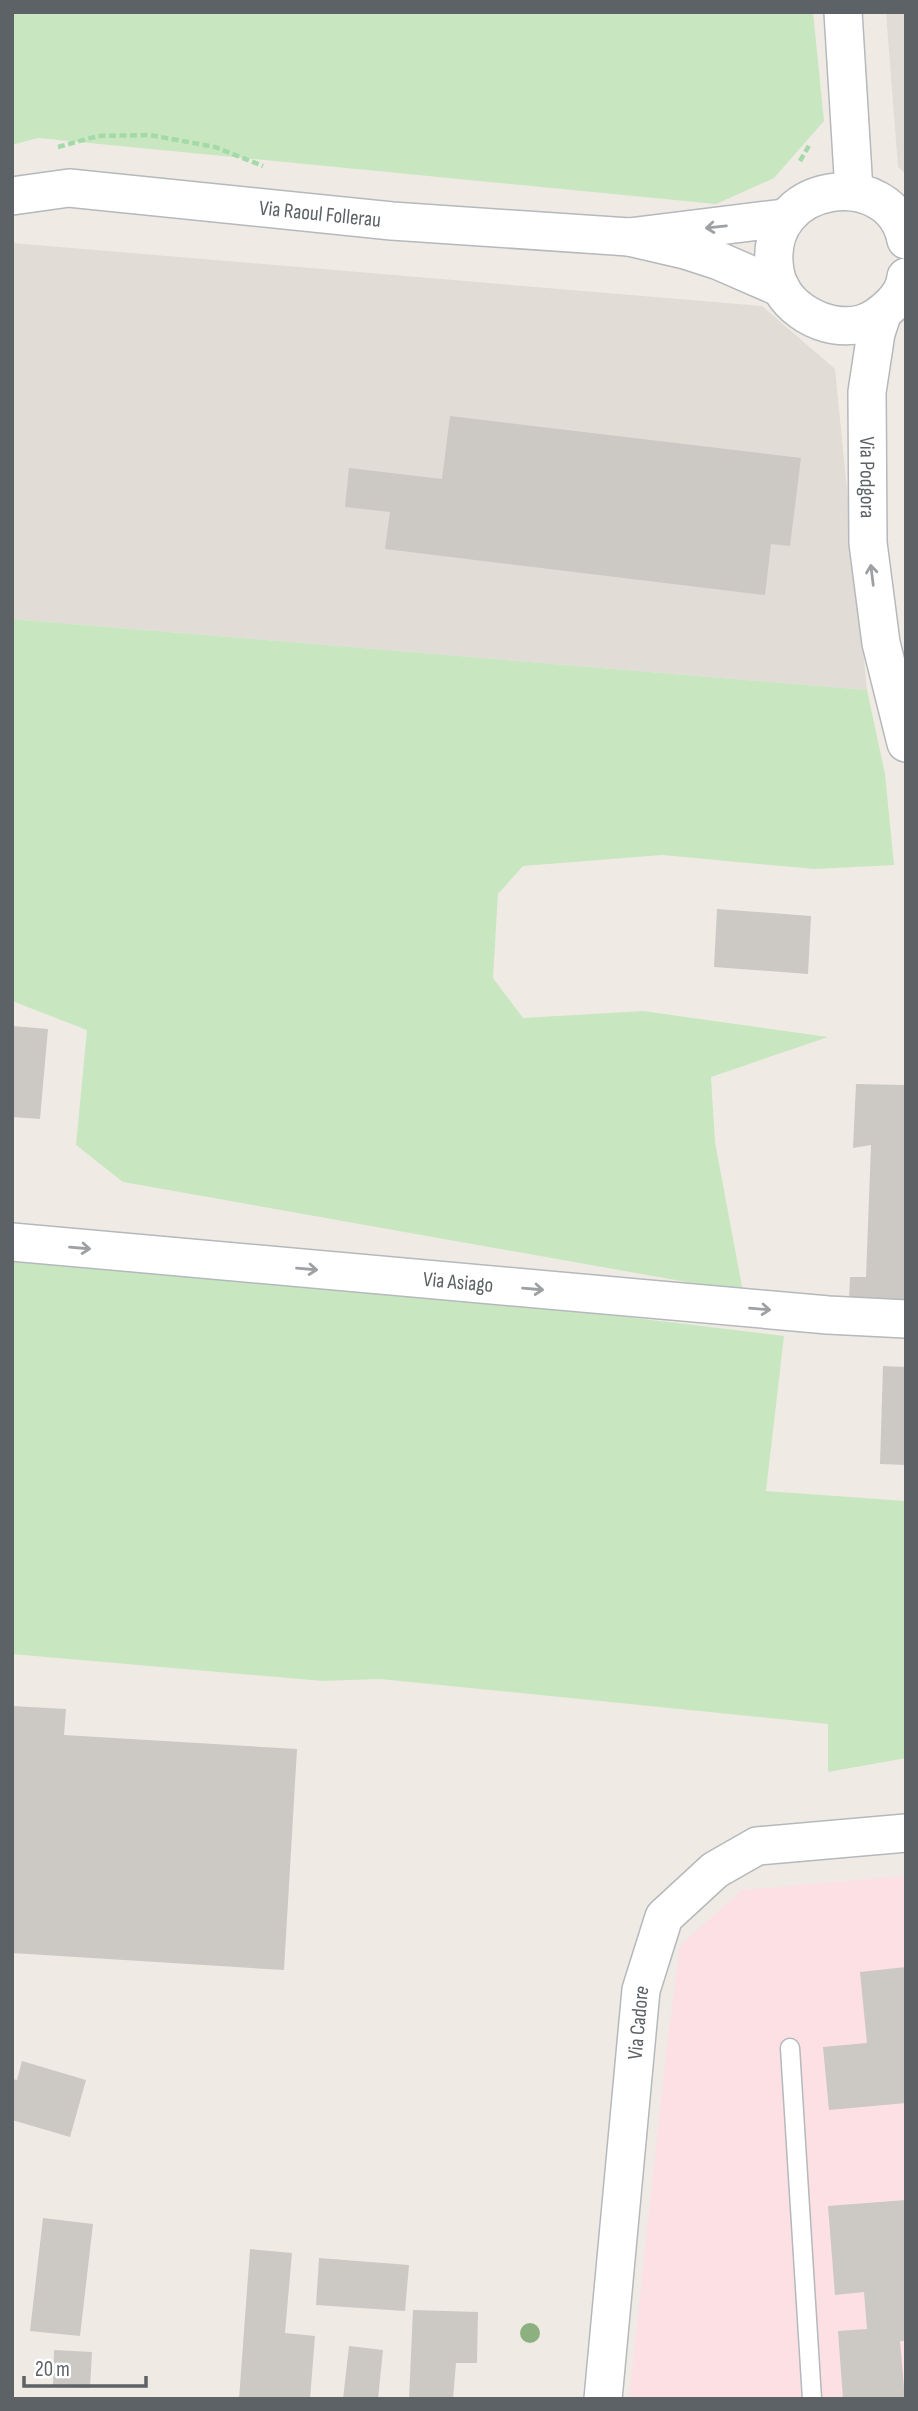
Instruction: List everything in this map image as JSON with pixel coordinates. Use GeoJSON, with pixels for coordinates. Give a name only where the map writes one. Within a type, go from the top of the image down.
{"type":"FeatureCollection","features":[{"type":"Feature","properties":{"kind":"street"},"geometry":{"type":"LineString","coordinates":[[843,12],[853,191]]}},
{"type":"Feature","properties":{"kind":"street","name":"Via Raoul Follerau"},"geometry":{"type":"LineString","coordinates":[[12,196],[69,188],[392,221],[628,237],[784,218]]}},
{"type":"Feature","properties":{"kind":"street"},"geometry":{"type":"LineString","coordinates":[[905,234],[895,215],[880,202],[853,191],[827,193],[805,200],[784,218],[776,241],[775,270],[781,288],[790,302],[809,316],[832,325],[860,324],[882,314],[897,299],[906,283],[906,276]]}},
{"type":"Feature","properties":{"kind":"street","name":"Via Raoul Follerau"},"geometry":{"type":"LineString","coordinates":[[628,237],[696,254],[781,288]]}},
{"type":"Feature","properties":{"kind":"street","name":"Via Podgora"},"geometry":{"type":"LineString","coordinates":[[882,314],[876,333],[867,392],[868,543],[881,643],[906,743]]}},
{"type":"Feature","properties":{"kind":"street","name":"Via Asiago"},"geometry":{"type":"LineString","coordinates":[[12,1242],[906,1320]]}},
{"type":"Feature","properties":{"kind":"street","name":"Via Cadore"},"geometry":{"type":"LineString","coordinates":[[603,2399],[641,1990],[664,1916],[715,1870],[757,1846],[906,1833]]}},
{"type":"Feature","properties":{"kind":"lane"},"geometry":{"type":"LineString","coordinates":[[790,2048],[812,2399]]}},
{"type":"Feature","properties":{"kind":"path"},"geometry":{"type":"LineString","coordinates":[[49,149],[98,136],[150,135],[215,147],[265,167]]}},
{"type":"Feature","properties":{"kind":"path"},"geometry":{"type":"LineString","coordinates":[[796,165],[812,139]]}},
{"type":"Feature","properties":{"kind":"shaded area"},"geometry":{"type":"Polygon","coordinates":[[[886,12],[906,12],[906,174],[898,167],[886,12]]]}},
{"type":"Feature","properties":{"kind":"shaded area"},"geometry":{"type":"Polygon","coordinates":[[[12,243],[762,306],[835,369],[867,690],[12,619],[12,243]]]}},
{"type":"Feature","properties":{"kind":"shaded area"},"geometry":{"type":"Polygon","coordinates":[[[906,1876],[906,2399],[629,2399],[680,1945],[742,1890],[906,1876]]]}},
{"type":"Feature","properties":{"kind":"green space"},"geometry":{"type":"Polygon","coordinates":[[[12,12],[813,12],[824,121],[774,178],[716,204],[38,138],[12,145],[12,12]]]}},
{"type":"Feature","properties":{"kind":"green space"},"geometry":{"type":"Polygon","coordinates":[[[12,619],[867,690],[885,774],[894,865],[814,869],[662,855],[523,866],[498,894],[493,978],[523,1018],[643,1011],[828,1037],[711,1077],[715,1142],[743,1292],[123,1182],[76,1145],[87,1030],[12,1001],[12,619]]]}},
{"type":"Feature","properties":{"kind":"green space"},"geometry":{"type":"Polygon","coordinates":[[[12,1243],[784,1336],[766,1491],[906,1501],[906,1758],[828,1772],[828,1724],[380,1679],[323,1681],[12,1654],[12,1243]]]}},
{"type":"Feature","properties":{"kind":"building"},"geometry":{"type":"Polygon","coordinates":[[[450,416],[801,458],[790,546],[771,544],[765,595],[385,549],[390,512],[345,507],[349,468],[442,479],[450,416]]]}},
{"type":"Feature","properties":{"kind":"building"},"geometry":{"type":"Polygon","coordinates":[[[717,909],[811,916],[808,974],[714,967],[717,909]]]}},
{"type":"Feature","properties":{"kind":"building"},"geometry":{"type":"Polygon","coordinates":[[[12,1026],[48,1029],[40,1119],[12,1117],[12,1026]]]}},
{"type":"Feature","properties":{"kind":"building"},"geometry":{"type":"Polygon","coordinates":[[[856,1084],[906,1085],[906,1302],[849,1300],[850,1277],[866,1277],[871,1145],[853,1148],[856,1084]]]}},
{"type":"Feature","properties":{"kind":"building"},"geometry":{"type":"Polygon","coordinates":[[[883,1366],[906,1367],[906,1465],[880,1464],[883,1366]]]}},
{"type":"Feature","properties":{"kind":"building"},"geometry":{"type":"Polygon","coordinates":[[[12,1706],[66,1709],[64,1735],[297,1749],[284,1970],[12,1953],[12,1706]]]}},
{"type":"Feature","properties":{"kind":"building"},"geometry":{"type":"Polygon","coordinates":[[[906,1967],[906,2103],[829,2110],[823,2047],[867,2043],[860,1972],[906,1967]]]}},
{"type":"Feature","properties":{"kind":"building"},"geometry":{"type":"Polygon","coordinates":[[[22,2061],[86,2080],[70,2137],[12,2120],[12,2079],[17,2080],[22,2061]]]}},
{"type":"Feature","properties":{"kind":"building"},"geometry":{"type":"Polygon","coordinates":[[[906,2200],[906,2341],[900,2341],[905,2399],[843,2399],[838,2331],[867,2329],[864,2292],[835,2295],[828,2206],[906,2200]]]}},
{"type":"Feature","properties":{"kind":"building"},"geometry":{"type":"Polygon","coordinates":[[[43,2218],[93,2224],[80,2336],[30,2331],[43,2218]]]}},
{"type":"Feature","properties":{"kind":"building"},"geometry":{"type":"Polygon","coordinates":[[[250,2249],[292,2253],[285,2333],[315,2336],[310,2399],[239,2399],[250,2249]]]}},
{"type":"Feature","properties":{"kind":"building"},"geometry":{"type":"Polygon","coordinates":[[[319,2258],[409,2265],[405,2311],[316,2305],[319,2258]]]}},
{"type":"Feature","properties":{"kind":"building"},"geometry":{"type":"Polygon","coordinates":[[[413,2310],[478,2312],[477,2363],[456,2363],[453,2399],[409,2399],[413,2310]]]}},
{"type":"Feature","properties":{"kind":"building"},"geometry":{"type":"Polygon","coordinates":[[[349,2346],[383,2350],[378,2399],[343,2399],[349,2346]]]}},
{"type":"Feature","properties":{"kind":"building"},"geometry":{"type":"Polygon","coordinates":[[[54,2350],[92,2352],[90,2388],[53,2387],[54,2350]]]}}]}
